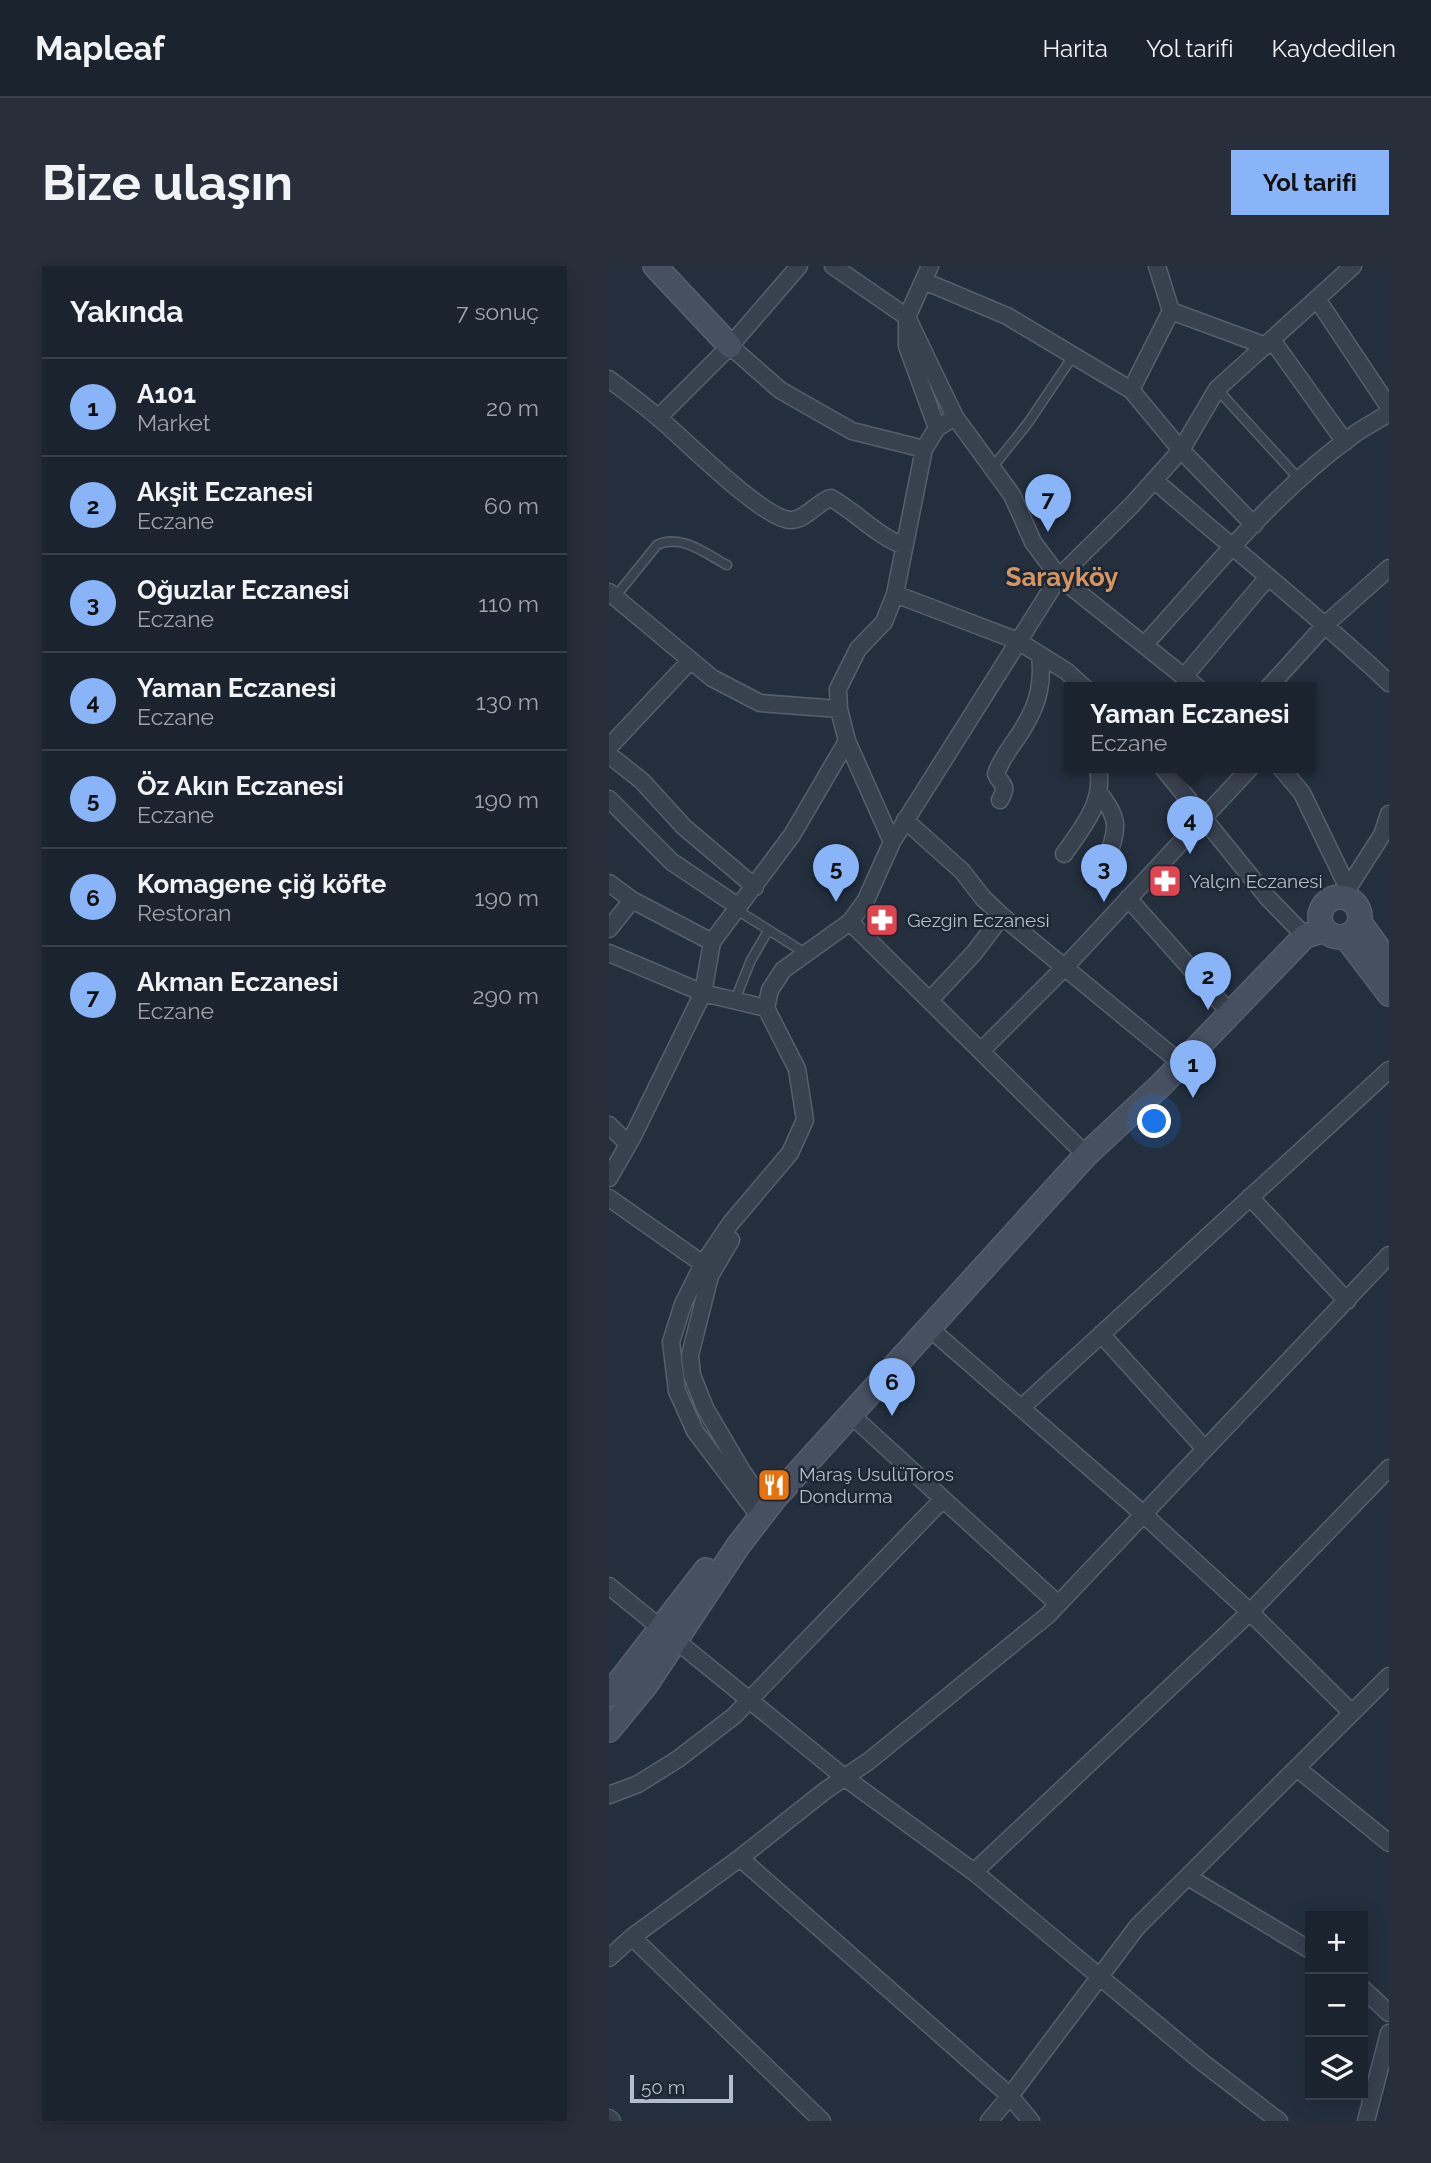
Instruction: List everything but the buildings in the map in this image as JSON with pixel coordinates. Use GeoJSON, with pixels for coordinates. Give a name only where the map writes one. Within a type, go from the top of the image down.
{"type":"FeatureCollection","features":[{"type":"Feature","properties":{"kind":"street"},"geometry":{"type":"LineString","coordinates":[[655,266],[730,346],[780,390],[852,431],[924,449]]}},
{"type":"Feature","properties":{"kind":"street"},"geometry":{"type":"LineString","coordinates":[[659,417],[730,346],[799,266]]}},
{"type":"Feature","properties":{"kind":"street"},"geometry":{"type":"LineString","coordinates":[[833,266],[907,317],[955,417],[1013,495],[1033,542],[1059,577],[1190,682]]}},
{"type":"Feature","properties":{"kind":"street"},"geometry":{"type":"LineString","coordinates":[[1131,390],[1171,311],[1157,266]]}},
{"type":"Feature","properties":{"kind":"street"},"geometry":{"type":"LineString","coordinates":[[764,1507],[695,1430],[677,1391],[671,1342],[683,1304],[703,1264],[730,1224],[790,1153],[805,1120],[803,1092],[797,1069],[766,1008],[770,990],[783,970],[850,922],[866,900],[905,820],[1059,577],[1132,505],[1181,450],[1217,389],[1353,266]]}},
{"type":"Feature","properties":{"kind":"street"},"geometry":{"type":"LineString","coordinates":[[937,428],[907,346],[907,317],[927,274],[1007,316],[1131,390],[1181,450],[1254,525]]}},
{"type":"Feature","properties":{"kind":"street"},"geometry":{"type":"LineString","coordinates":[[1317,299],[1389,407]]}},
{"type":"Feature","properties":{"kind":"street"},"geometry":{"type":"LineString","coordinates":[[1171,311],[1269,343],[1345,442]]}},
{"type":"Feature","properties":{"kind":"street"},"geometry":{"type":"LineString","coordinates":[[609,379],[659,417],[750,498],[784,518],[800,519],[824,500],[831,498],[894,542],[904,546]]}},
{"type":"Feature","properties":{"kind":"street"},"geometry":{"type":"LineString","coordinates":[[1145,644],[1254,525],[1300,480],[1345,442],[1389,413]]}},
{"type":"Feature","properties":{"kind":"street"},"geometry":{"type":"LineString","coordinates":[[892,842],[847,741],[839,709],[838,689],[858,649],[884,622],[895,594],[924,449],[937,428],[955,417]]}},
{"type":"Feature","properties":{"kind":"street"},"geometry":{"type":"LineString","coordinates":[[1154,480],[1326,624],[1389,683]]}},
{"type":"Feature","properties":{"kind":"street"},"geometry":{"type":"LineString","coordinates":[[1273,682],[1326,624],[1389,568]]}},
{"type":"Feature","properties":{"kind":"street"},"geometry":{"type":"LineString","coordinates":[[1184,677],[1268,577]]}},
{"type":"Feature","properties":{"kind":"street"},"geometry":{"type":"LineString","coordinates":[[895,594],[1018,641],[1066,671],[1078,682]]}},
{"type":"Feature","properties":{"kind":"street"},"geometry":{"type":"LineString","coordinates":[[612,595],[712,678],[760,703],[839,709]]}},
{"type":"Feature","properties":{"kind":"street"},"geometry":{"type":"LineString","coordinates":[[1000,800],[1006,791],[996,774],[999,763],[1025,726],[1035,705],[1041,687],[1040,655]]}},
{"type":"Feature","properties":{"kind":"street"},"geometry":{"type":"LineString","coordinates":[[609,747],[690,661]]}},
{"type":"Feature","properties":{"kind":"street"},"geometry":{"type":"LineString","coordinates":[[609,1178],[703,993],[712,942],[792,835],[847,741]]}},
{"type":"Feature","properties":{"kind":"street"},"geometry":{"type":"LineString","coordinates":[[609,755],[642,781],[684,827],[755,887]]}},
{"type":"Feature","properties":{"kind":"street"},"geometry":{"type":"LineString","coordinates":[[1064,854],[1097,802],[1098,773]]}},
{"type":"Feature","properties":{"kind":"street"},"geometry":{"type":"LineString","coordinates":[[1167,773],[1268,898],[1334,931],[1389,963]]}},
{"type":"Feature","properties":{"kind":"street"},"geometry":{"type":"LineString","coordinates":[[981,1051],[1064,968],[1245,773]]}},
{"type":"Feature","properties":{"kind":"street"},"geometry":{"type":"LineString","coordinates":[[609,1695],[669,1634],[764,1507],[1086,1155],[1182,1064],[1230,1013],[1360,913],[1348,893],[1302,793],[1284,773]]}},
{"type":"Feature","properties":{"kind":"street"},"geometry":{"type":"LineString","coordinates":[[1099,793],[1110,806],[1116,821],[1115,836],[1107,859]]}},
{"type":"Feature","properties":{"kind":"street"},"geometry":{"type":"LineString","coordinates":[[609,799],[672,862],[738,908]]}},
{"type":"Feature","properties":{"kind":"street"},"geometry":{"type":"LineString","coordinates":[[1389,814],[1382,835],[1348,893],[1333,898],[1322,908],[1320,916],[1389,994]]}},
{"type":"Feature","properties":{"kind":"street"},"geometry":{"type":"LineString","coordinates":[[905,820],[962,871],[983,898],[1002,916],[1182,1064]]}},
{"type":"Feature","properties":{"kind":"street"},"geometry":{"type":"LineString","coordinates":[[609,883],[632,900],[712,942]]}},
{"type":"Feature","properties":{"kind":"street"},"geometry":{"type":"LineString","coordinates":[[1128,898],[1230,1013]]}},
{"type":"Feature","properties":{"kind":"street"},"geometry":{"type":"LineString","coordinates":[[609,929],[632,900]]}},
{"type":"Feature","properties":{"kind":"street"},"geometry":{"type":"LineString","coordinates":[[930,1000],[974,953],[1002,916]]}},
{"type":"Feature","properties":{"kind":"street"},"geometry":{"type":"LineString","coordinates":[[850,922],[1086,1155]]}},
{"type":"Feature","properties":{"kind":"street"},"geometry":{"type":"LineString","coordinates":[[609,953],[703,993],[766,1008]]}},
{"type":"Feature","properties":{"kind":"street"},"geometry":{"type":"LineString","coordinates":[[764,1507],[705,1408],[692,1375],[690,1355],[710,1276],[716,1263],[738,1229],[806,1147],[814,1114],[807,1063],[792,1044],[777,1033]]}},
{"type":"Feature","properties":{"kind":"street"},"geometry":{"type":"LineString","coordinates":[[1021,1408],[1389,1070]]}},
{"type":"Feature","properties":{"kind":"street"},"geometry":{"type":"LineString","coordinates":[[609,1125],[628,1144]]}},
{"type":"Feature","properties":{"kind":"street"},"geometry":{"type":"LineString","coordinates":[[1250,1197],[1347,1301]]}},
{"type":"Feature","properties":{"kind":"street"},"geometry":{"type":"LineString","coordinates":[[609,1198],[703,1264]]}},
{"type":"Feature","properties":{"kind":"street"},"geometry":{"type":"LineString","coordinates":[[609,1958],[632,1937],[869,1761],[1048,1615],[1389,1255]]}},
{"type":"Feature","properties":{"kind":"street"},"geometry":{"type":"LineString","coordinates":[[928,1327],[1142,1513],[1250,1612],[1352,1713]]}},
{"type":"Feature","properties":{"kind":"street"},"geometry":{"type":"LineString","coordinates":[[1101,1334],[1205,1449]]}},
{"type":"Feature","properties":{"kind":"street"},"geometry":{"type":"LineString","coordinates":[[850,1414],[1058,1604]]}},
{"type":"Feature","properties":{"kind":"street"},"geometry":{"type":"LineString","coordinates":[[974,1872],[1250,1612],[1389,1468]]}},
{"type":"Feature","properties":{"kind":"street"},"geometry":{"type":"LineString","coordinates":[[609,1796],[638,1784],[678,1759],[734,1716],[943,1499]]}},
{"type":"Feature","properties":{"kind":"street"},"geometry":{"type":"LineString","coordinates":[[609,1586],[844,1777],[974,1872],[1202,2062],[1279,2121]]}},
{"type":"Feature","properties":{"kind":"street"},"geometry":{"type":"LineString","coordinates":[[609,1730],[646,1685],[669,1634]]}},
{"type":"Feature","properties":{"kind":"street"},"geometry":{"type":"LineString","coordinates":[[989,2121],[1101,1978],[1137,1927],[1389,1676]]}},
{"type":"Feature","properties":{"kind":"street"},"geometry":{"type":"LineString","coordinates":[[1298,1769],[1389,1843]]}},
{"type":"Feature","properties":{"kind":"street"},"geometry":{"type":"LineString","coordinates":[[740,1858],[1010,2096],[1031,2121]]}},
{"type":"Feature","properties":{"kind":"street"},"geometry":{"type":"LineString","coordinates":[[1188,1877],[1305,1947]]}},
{"type":"Feature","properties":{"kind":"street"},"geometry":{"type":"LineString","coordinates":[[632,1937],[822,2121]]}},
{"type":"Feature","properties":{"kind":"street"},"geometry":{"type":"LineString","coordinates":[[1368,1994],[1389,2013]]}},
{"type":"Feature","properties":{"kind":"street"},"geometry":{"type":"LineString","coordinates":[[1366,2121],[1389,2033]]}},
{"type":"Feature","properties":{"kind":"lane"},"geometry":{"type":"LineString","coordinates":[[992,468],[1028,423],[1073,356]]}},
{"type":"Feature","properties":{"kind":"lane"},"geometry":{"type":"LineString","coordinates":[[1217,389],[1300,480]]}},
{"type":"Feature","properties":{"kind":"lane"},"geometry":{"type":"LineString","coordinates":[[612,595],[662,542],[680,541],[727,565]]}},
{"type":"Feature","properties":{"kind":"lane"},"geometry":{"type":"LineString","coordinates":[[738,908],[768,931],[806,954]]}},
{"type":"Feature","properties":{"kind":"lane"},"geometry":{"type":"LineString","coordinates":[[735,1001],[751,960],[768,931]]}},
{"type":"Feature","properties":{"kind":"place","name":"Akman Eczanesi"},"geometry":{"type":"Point","coordinates":[1048,532]}},
{"type":"Feature","properties":{"kind":"place","name":"Yaman Eczanesi"},"geometry":{"type":"Point","coordinates":[1190,854]}},
{"type":"Feature","properties":{"kind":"place","name":"Yalçın Eczanesi"},"geometry":{"type":"Point","coordinates":[1165,881]}},
{"type":"Feature","properties":{"kind":"place","name":"Öz Akın Eczanesi"},"geometry":{"type":"Point","coordinates":[836,902]}},
{"type":"Feature","properties":{"kind":"place","name":"Oğuzlar Eczanesi"},"geometry":{"type":"Point","coordinates":[1104,902]}},
{"type":"Feature","properties":{"kind":"place","name":"Gezgin Eczanesi"},"geometry":{"type":"Point","coordinates":[882,920]}},
{"type":"Feature","properties":{"kind":"place","name":"Akşit Eczanesi"},"geometry":{"type":"Point","coordinates":[1208,1010]}},
{"type":"Feature","properties":{"kind":"place","name":"A101"},"geometry":{"type":"Point","coordinates":[1193,1098]}},
{"type":"Feature","properties":{"kind":"place","name":"Komagene çiğ köfte"},"geometry":{"type":"Point","coordinates":[892,1416]}},
{"type":"Feature","properties":{"kind":"place","name":"Maraş UsulüToros Dondurma"},"geometry":{"type":"Point","coordinates":[774,1485]}},
{"type":"Feature","properties":{"kind":"district","name":"Sarayköy"},"geometry":{"type":"Point","coordinates":[1062,577]}}]}
